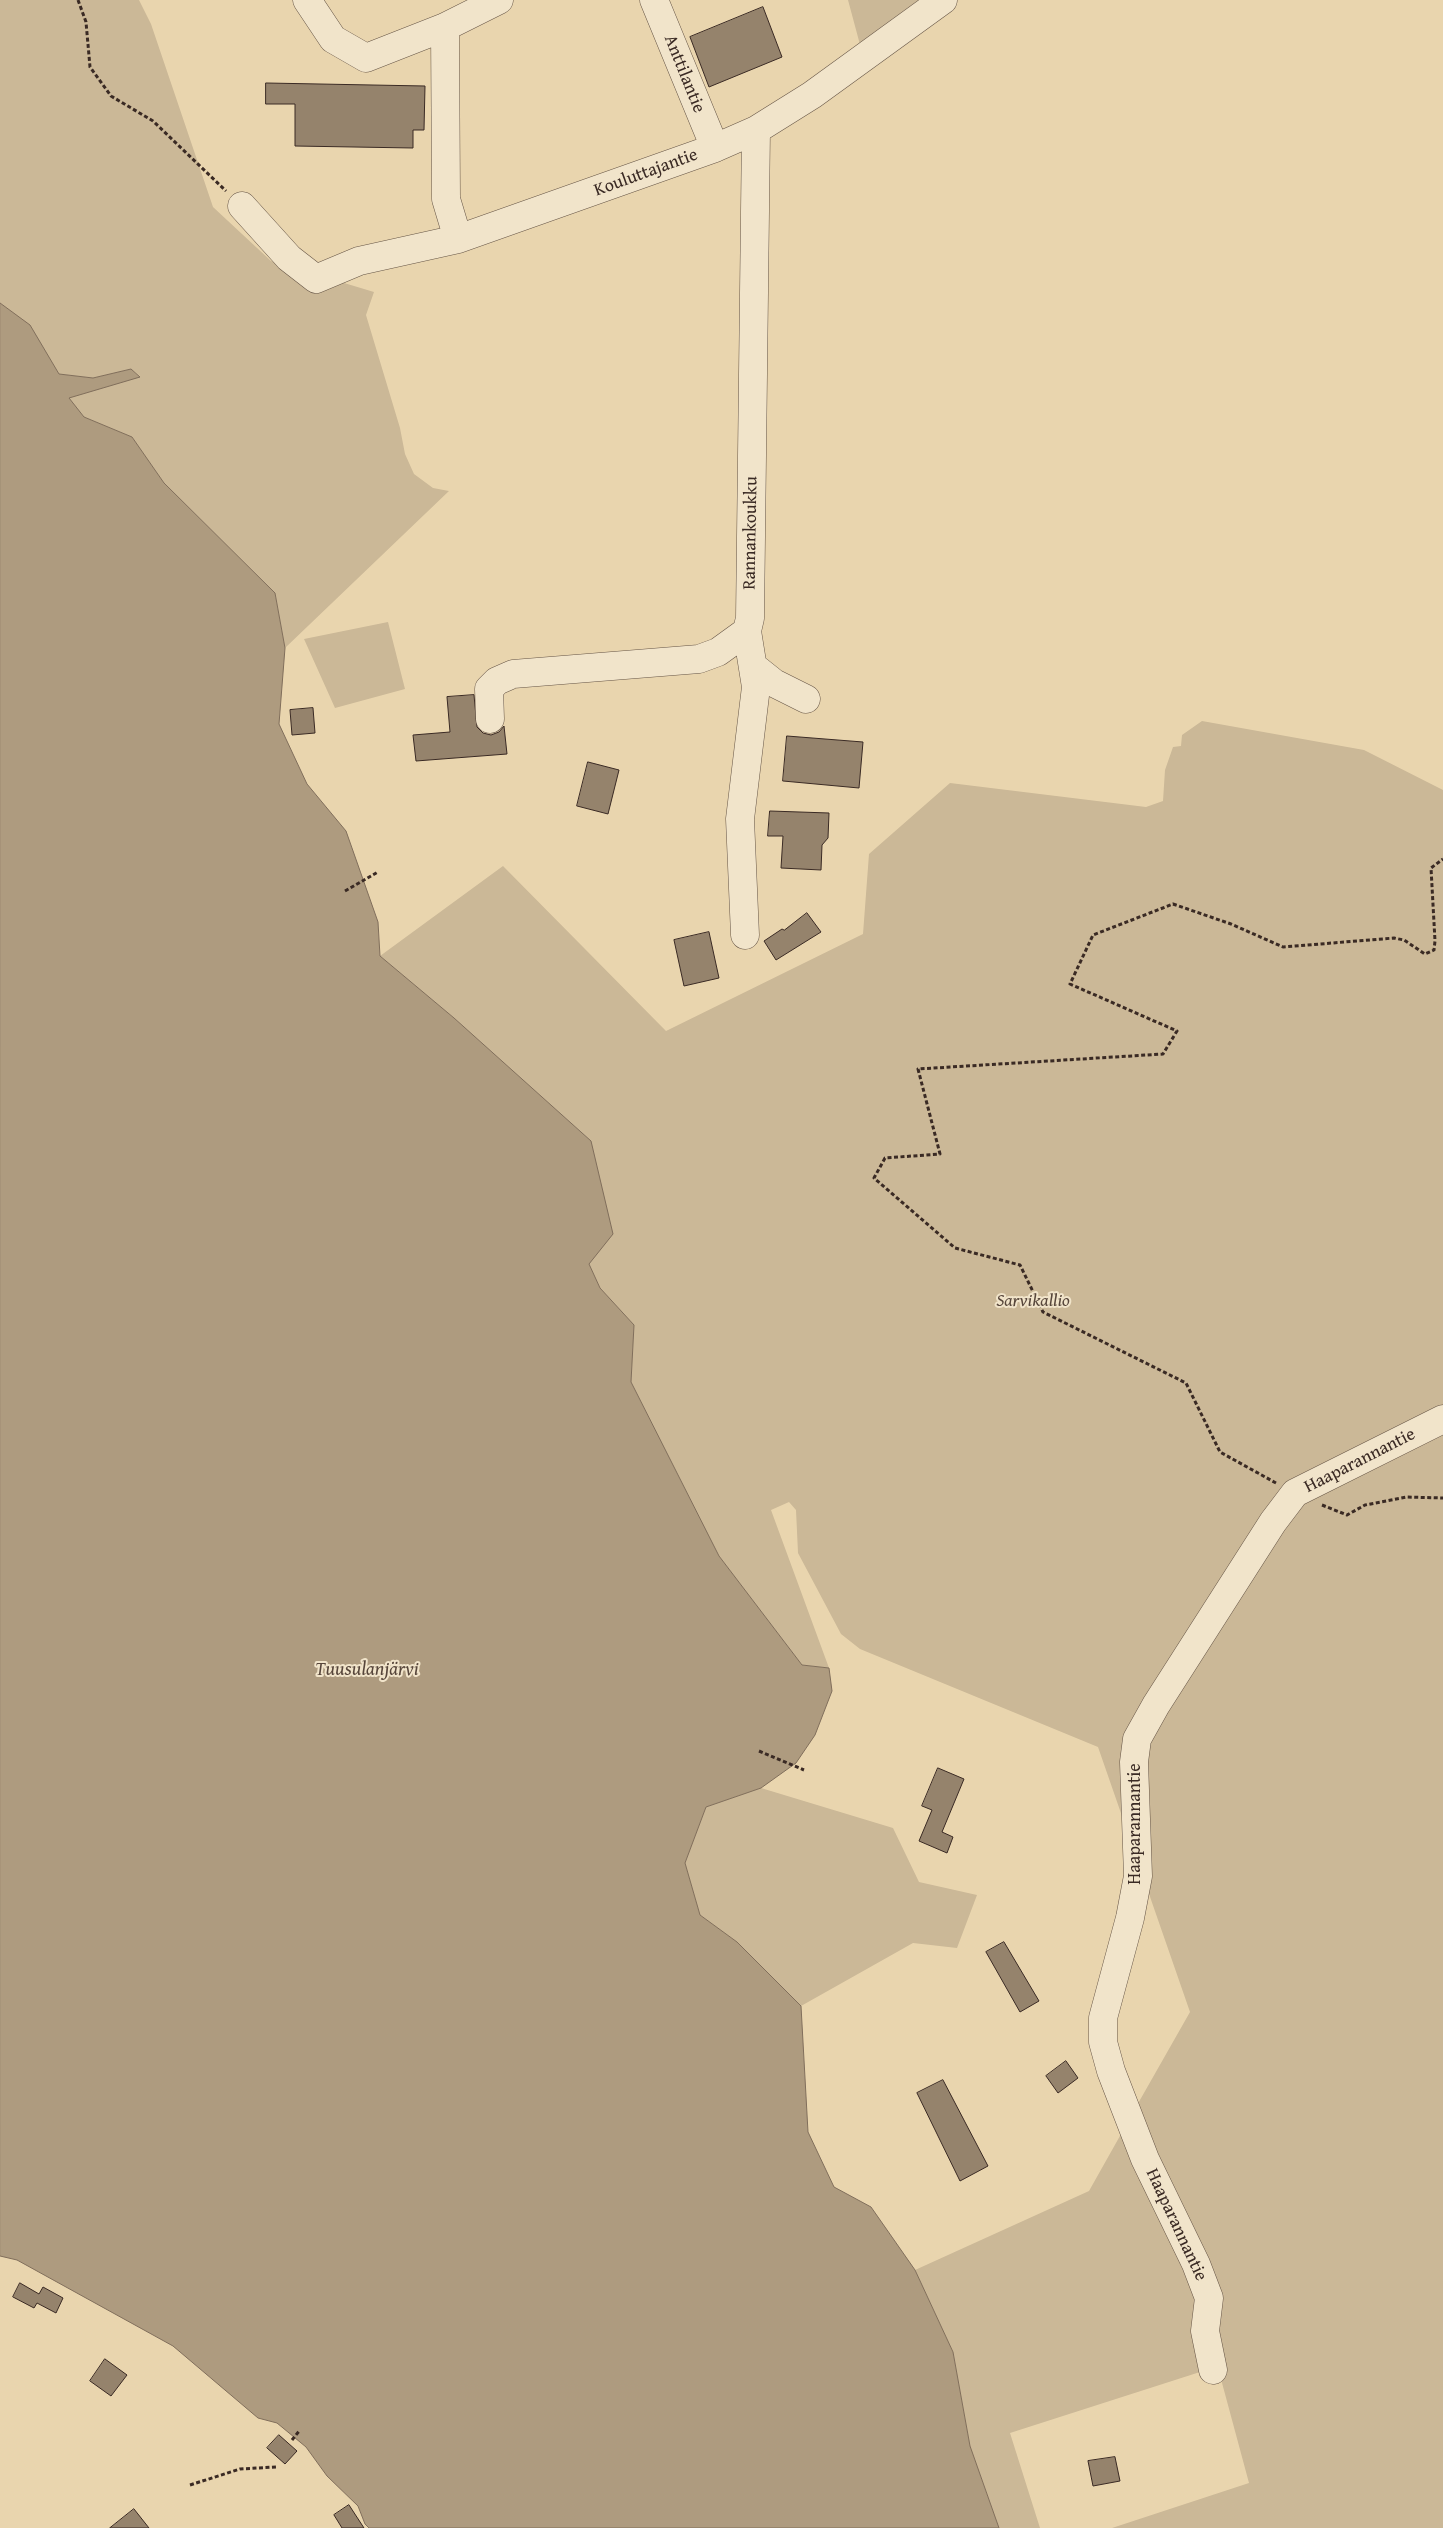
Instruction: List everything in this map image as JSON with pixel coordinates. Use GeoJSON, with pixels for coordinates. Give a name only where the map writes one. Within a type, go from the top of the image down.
{"type":"FeatureCollection","features":[{"type":"Feature","properties":{"kind":"street"},"geometry":{"type":"LineString","coordinates":[[307,0],[333,39],[366,58],[445,27],[499,0]]}},
{"type":"Feature","properties":{"kind":"street","name":"Anttilantie"},"geometry":{"type":"LineString","coordinates":[[654,0],[715,148]]}},
{"type":"Feature","properties":{"kind":"street","name":"Kouluttajantie"},"geometry":{"type":"LineString","coordinates":[[242,206],[290,258],[316,279],[359,261],[458,239],[715,148],[756,130],[812,95],[943,0]]}},
{"type":"Feature","properties":{"kind":"street"},"geometry":{"type":"LineString","coordinates":[[445,27],[446,199],[458,239]]}},
{"type":"Feature","properties":{"kind":"street","name":"Rannankoukku"},"geometry":{"type":"LineString","coordinates":[[745,935],[740,820],[755,677],[748,631],[750,618],[756,130]]}},
{"type":"Feature","properties":{"kind":"street"},"geometry":{"type":"LineString","coordinates":[[490,719],[489,689],[497,681],[513,674],[699,659],[718,652],[748,631]]}},
{"type":"Feature","properties":{"kind":"street"},"geometry":{"type":"LineString","coordinates":[[755,677],[774,683],[806,699]]}},
{"type":"Feature","properties":{"kind":"street","name":"Haaparannantie"},"geometry":{"type":"LineString","coordinates":[[1213,2370],[1205,2331],[1209,2298],[1196,2264],[1145,2159],[1111,2071],[1103,2042],[1103,2018],[1130,1918],[1138,1876],[1134,1762],[1137,1739],[1156,1705],[1273,1522],[1295,1493],[1443,1419]]}},
{"type":"Feature","properties":{"kind":"path"},"geometry":{"type":"LineString","coordinates":[[78,0],[86,22],[90,67],[111,96],[153,121],[242,206]]}},
{"type":"Feature","properties":{"kind":"path"},"geometry":{"type":"LineString","coordinates":[[1443,859],[1431,868],[1435,941],[1434,950],[1426,954],[1404,940],[1394,938],[1283,947],[1232,924],[1173,904],[1093,935],[1070,984],[1177,1031],[1163,1054],[918,1070],[940,1154],[885,1158],[874,1178],[955,1248],[1020,1266],[1043,1312],[1186,1383],[1220,1452],[1295,1493],[1347,1515],[1365,1505],[1407,1497],[1443,1498]]}},
{"type":"Feature","properties":{"kind":"path"},"geometry":{"type":"LineString","coordinates":[[345,891],[378,872]]}},
{"type":"Feature","properties":{"kind":"path"},"geometry":{"type":"LineString","coordinates":[[759,1752],[804,1770]]}},
{"type":"Feature","properties":{"kind":"path"},"geometry":{"type":"LineString","coordinates":[[292,2440],[300,2430]]}},
{"type":"Feature","properties":{"kind":"path"},"geometry":{"type":"LineString","coordinates":[[190,2485],[240,2469],[276,2467]]}},
{"type":"Feature","properties":{"kind":"green space"},"geometry":{"type":"Polygon","coordinates":[[[0,0],[139,0],[151,24],[213,207],[271,261],[374,292],[366,315],[400,428],[405,454],[414,474],[433,488],[449,491],[285,648],[275,593],[164,483],[132,437],[84,417],[68,398],[140,376],[131,369],[93,378],[59,374],[30,326],[0,303],[0,0]]]}},
{"type":"Feature","properties":{"kind":"green space"},"geometry":{"type":"Polygon","coordinates":[[[848,0],[957,0],[866,67],[848,0]]]}},
{"type":"Feature","properties":{"kind":"green space"},"geometry":{"type":"Polygon","coordinates":[[[388,622],[405,689],[335,708],[304,639],[388,622]]]}},
{"type":"Feature","properties":{"kind":"green space","name":"Sarvikallio"},"geometry":{"type":"Polygon","coordinates":[[[1202,721],[1364,750],[1443,790],[1443,2528],[1112,2528],[1249,2483],[1218,2368],[1132,2114],[1190,2012],[1098,1747],[860,1649],[841,1634],[798,1553],[796,1510],[789,1502],[771,1510],[829,1668],[802,1665],[719,1556],[631,1382],[634,1325],[600,1288],[589,1264],[591,1141],[454,1018],[380,956],[503,866],[666,1031],[863,934],[869,854],[950,783],[1146,807],[1163,801],[1165,770],[1173,747],[1181,746],[1182,735],[1202,721]]]}},
{"type":"Feature","properties":{"kind":"green space"},"geometry":{"type":"Polygon","coordinates":[[[761,1788],[893,1828],[919,1882],[977,1895],[957,1948],[913,1943],[801,2006],[737,1942],[700,1915],[685,1863],[706,1807],[761,1788]]]}},
{"type":"Feature","properties":{"kind":"green space"},"geometry":{"type":"Polygon","coordinates":[[[1125,2127],[1204,2300],[1200,2372],[1010,2433],[1040,2528],[999,2528],[970,2446],[953,2352],[915,2270],[1089,2191],[1125,2127]]]}},
{"type":"Feature","properties":{"kind":"water","name":"Tuusulanjärvi"},"geometry":{"type":"Polygon","coordinates":[[[0,303],[30,325],[59,374],[93,378],[131,369],[140,377],[69,398],[84,417],[132,437],[164,483],[275,593],[285,648],[279,724],[307,784],[346,831],[378,922],[380,956],[454,1018],[591,1141],[613,1234],[589,1264],[600,1288],[634,1325],[631,1382],[719,1556],[802,1665],[829,1668],[832,1691],[815,1735],[796,1763],[761,1788],[706,1807],[685,1863],[700,1915],[737,1942],[801,2006],[808,2132],[834,2187],[871,2207],[915,2270],[953,2352],[970,2446],[999,2528],[369,2528],[365,2524],[358,2506],[327,2476],[306,2447],[277,2423],[258,2418],[173,2346],[17,2260],[0,2256],[0,303]]]}},
{"type":"Feature","properties":{"kind":"building"},"geometry":{"type":"Polygon","coordinates":[[[763,7],[782,57],[709,87],[690,37],[763,7]]]}},
{"type":"Feature","properties":{"kind":"building"},"geometry":{"type":"Polygon","coordinates":[[[266,83],[425,86],[424,130],[413,130],[413,148],[295,146],[295,104],[266,104],[266,83]]]}},
{"type":"Feature","properties":{"kind":"building"},"geometry":{"type":"Polygon","coordinates":[[[474,695],[477,727],[483,733],[491,735],[499,732],[504,726],[507,754],[416,761],[413,735],[450,732],[447,697],[474,695]]]}},
{"type":"Feature","properties":{"kind":"building"},"geometry":{"type":"Polygon","coordinates":[[[313,708],[315,733],[292,735],[290,710],[313,708]]]}},
{"type":"Feature","properties":{"kind":"building"},"geometry":{"type":"Polygon","coordinates":[[[787,736],[863,742],[859,788],[783,781],[787,736]]]}},
{"type":"Feature","properties":{"kind":"building"},"geometry":{"type":"Polygon","coordinates":[[[588,762],[619,770],[608,814],[577,806],[588,762]]]}},
{"type":"Feature","properties":{"kind":"building"},"geometry":{"type":"Polygon","coordinates":[[[770,811],[829,813],[828,838],[822,845],[821,870],[781,868],[783,836],[768,836],[770,811]]]}},
{"type":"Feature","properties":{"kind":"building"},"geometry":{"type":"Polygon","coordinates":[[[807,913],[821,932],[776,960],[764,941],[782,929],[784,930],[807,913]]]}},
{"type":"Feature","properties":{"kind":"building"},"geometry":{"type":"Polygon","coordinates":[[[709,932],[719,978],[684,986],[674,940],[709,932]]]}},
{"type":"Feature","properties":{"kind":"building"},"geometry":{"type":"Polygon","coordinates":[[[938,1768],[964,1779],[942,1832],[953,1837],[947,1853],[919,1841],[932,1810],[922,1806],[938,1768]]]}},
{"type":"Feature","properties":{"kind":"building"},"geometry":{"type":"Polygon","coordinates":[[[1004,1942],[1039,2001],[1020,2012],[986,1952],[1004,1942]]]}},
{"type":"Feature","properties":{"kind":"building"},"geometry":{"type":"Polygon","coordinates":[[[1066,2061],[1078,2078],[1058,2093],[1046,2076],[1066,2061]]]}},
{"type":"Feature","properties":{"kind":"building"},"geometry":{"type":"Polygon","coordinates":[[[943,2080],[988,2166],[960,2181],[917,2093],[943,2080]]]}},
{"type":"Feature","properties":{"kind":"building"},"geometry":{"type":"Polygon","coordinates":[[[20,2283],[39,2294],[43,2287],[63,2298],[56,2313],[37,2303],[34,2308],[13,2297],[20,2283]]]}},
{"type":"Feature","properties":{"kind":"building"},"geometry":{"type":"Polygon","coordinates":[[[105,2359],[127,2375],[111,2396],[90,2381],[105,2359]]]}},
{"type":"Feature","properties":{"kind":"building"},"geometry":{"type":"Polygon","coordinates":[[[279,2435],[297,2451],[285,2464],[267,2448],[279,2435]]]}},
{"type":"Feature","properties":{"kind":"building"},"geometry":{"type":"Polygon","coordinates":[[[1115,2457],[1120,2481],[1093,2486],[1088,2461],[1115,2457]]]}},
{"type":"Feature","properties":{"kind":"building"},"geometry":{"type":"Polygon","coordinates":[[[349,2505],[364,2528],[342,2528],[334,2515],[349,2505]]]}},
{"type":"Feature","properties":{"kind":"building"},"geometry":{"type":"Polygon","coordinates":[[[134,2509],[149,2528],[110,2528],[134,2509]]]}}]}
